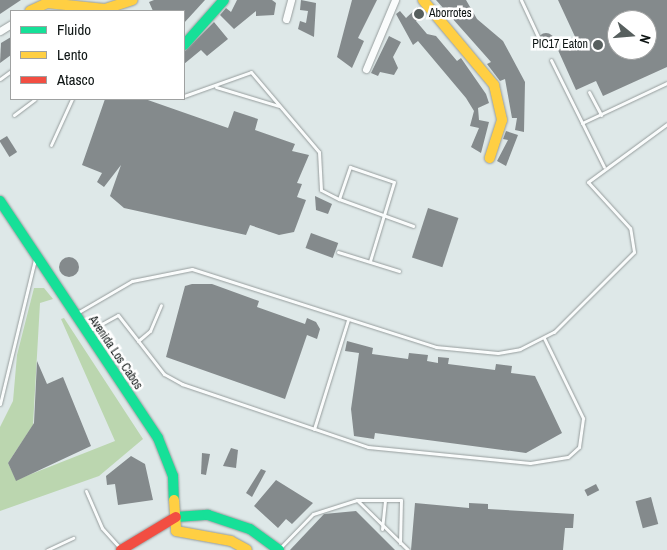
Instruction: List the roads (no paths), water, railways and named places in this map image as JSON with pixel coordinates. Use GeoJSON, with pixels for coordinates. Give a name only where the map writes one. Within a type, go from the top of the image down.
{"type":"FeatureCollection","features":[{"type":"Feature","properties":{"kind":"main road"},"geometry":{"type":"LineString","coordinates":[[32,10],[47,3],[111,4],[133,0]]}},
{"type":"Feature","properties":{"kind":"main road"},"geometry":{"type":"LineString","coordinates":[[185,44],[224,0]]}},
{"type":"Feature","properties":{"kind":"main road"},"geometry":{"type":"LineString","coordinates":[[424,0],[494,85],[502,120],[490,158]]}},
{"type":"Feature","properties":{"kind":"main road","name":"Avenida Los Cabos"},"geometry":{"type":"LineString","coordinates":[[0,201],[74,315],[158,438],[174,476],[176,531]]}},
{"type":"Feature","properties":{"kind":"main road"},"geometry":{"type":"LineString","coordinates":[[122,550],[176,517],[208,515],[250,529],[278,550]]}},
{"type":"Feature","properties":{"kind":"main road"},"geometry":{"type":"LineString","coordinates":[[158,528],[231,540],[248,550]]}},
{"type":"Feature","properties":{"kind":"street"},"geometry":{"type":"LineString","coordinates":[[286,19],[290,0]]}},
{"type":"Feature","properties":{"kind":"street"},"geometry":{"type":"LineString","coordinates":[[366,69],[395,0]]}},
{"type":"Feature","properties":{"kind":"lane"},"geometry":{"type":"LineString","coordinates":[[521,0],[538,36]]}},
{"type":"Feature","properties":{"kind":"lane"},"geometry":{"type":"LineString","coordinates":[[551,60],[604,168]]}},
{"type":"Feature","properties":{"kind":"lane"},"geometry":{"type":"LineString","coordinates":[[185,96],[251,72],[318,152],[318,186],[339,199],[413,226]]}},
{"type":"Feature","properties":{"kind":"lane"},"geometry":{"type":"LineString","coordinates":[[582,123],[667,83]]}},
{"type":"Feature","properties":{"kind":"lane"},"geometry":{"type":"LineString","coordinates":[[215,86],[280,106]]}},
{"type":"Feature","properties":{"kind":"lane"},"geometry":{"type":"LineString","coordinates":[[589,92],[601,115]]}},
{"type":"Feature","properties":{"kind":"lane"},"geometry":{"type":"LineString","coordinates":[[14,115],[34,100]]}},
{"type":"Feature","properties":{"kind":"lane"},"geometry":{"type":"LineString","coordinates":[[51,144],[72,100]]}},
{"type":"Feature","properties":{"kind":"lane"},"geometry":{"type":"LineString","coordinates":[[74,315],[132,281],[192,269],[436,347],[498,353],[544,338],[634,252],[630,228],[589,186],[590,177],[667,124]]}},
{"type":"Feature","properties":{"kind":"lane"},"geometry":{"type":"LineString","coordinates":[[339,199],[350,167],[394,182],[370,261]]}},
{"type":"Feature","properties":{"kind":"lane"},"geometry":{"type":"LineString","coordinates":[[338,252],[399,270]]}},
{"type":"Feature","properties":{"kind":"lane"},"geometry":{"type":"LineString","coordinates":[[0,404],[36,256]]}},
{"type":"Feature","properties":{"kind":"lane"},"geometry":{"type":"LineString","coordinates":[[138,341],[154,324],[161,305]]}},
{"type":"Feature","properties":{"kind":"lane"},"geometry":{"type":"LineString","coordinates":[[87,333],[118,315],[164,374],[182,384],[368,447],[530,463],[568,457],[579,447],[584,418],[544,338]]}},
{"type":"Feature","properties":{"kind":"lane"},"geometry":{"type":"LineString","coordinates":[[314,429],[348,320]]}},
{"type":"Feature","properties":{"kind":"lane"},"geometry":{"type":"LineString","coordinates":[[86,490],[102,528],[122,550]]}},
{"type":"Feature","properties":{"kind":"lane"},"geometry":{"type":"LineString","coordinates":[[357,500],[382,528],[408,550]]}},
{"type":"Feature","properties":{"kind":"lane"},"geometry":{"type":"LineString","coordinates":[[278,550],[313,514],[357,500],[385,500],[403,503],[400,543]]}},
{"type":"Feature","properties":{"kind":"lane"},"geometry":{"type":"LineString","coordinates":[[382,528],[385,500]]}},
{"type":"Feature","properties":{"kind":"lane"},"geometry":{"type":"LineString","coordinates":[[48,550],[73,538]]}},
{"type":"Feature","properties":{"kind":"place","name":"Aborrotes"},"geometry":{"type":"Point","coordinates":[419,14]}},
{"type":"Feature","properties":{"kind":"place","name":"PIC17 Eaton"},"geometry":{"type":"Point","coordinates":[598,45]}}]}
